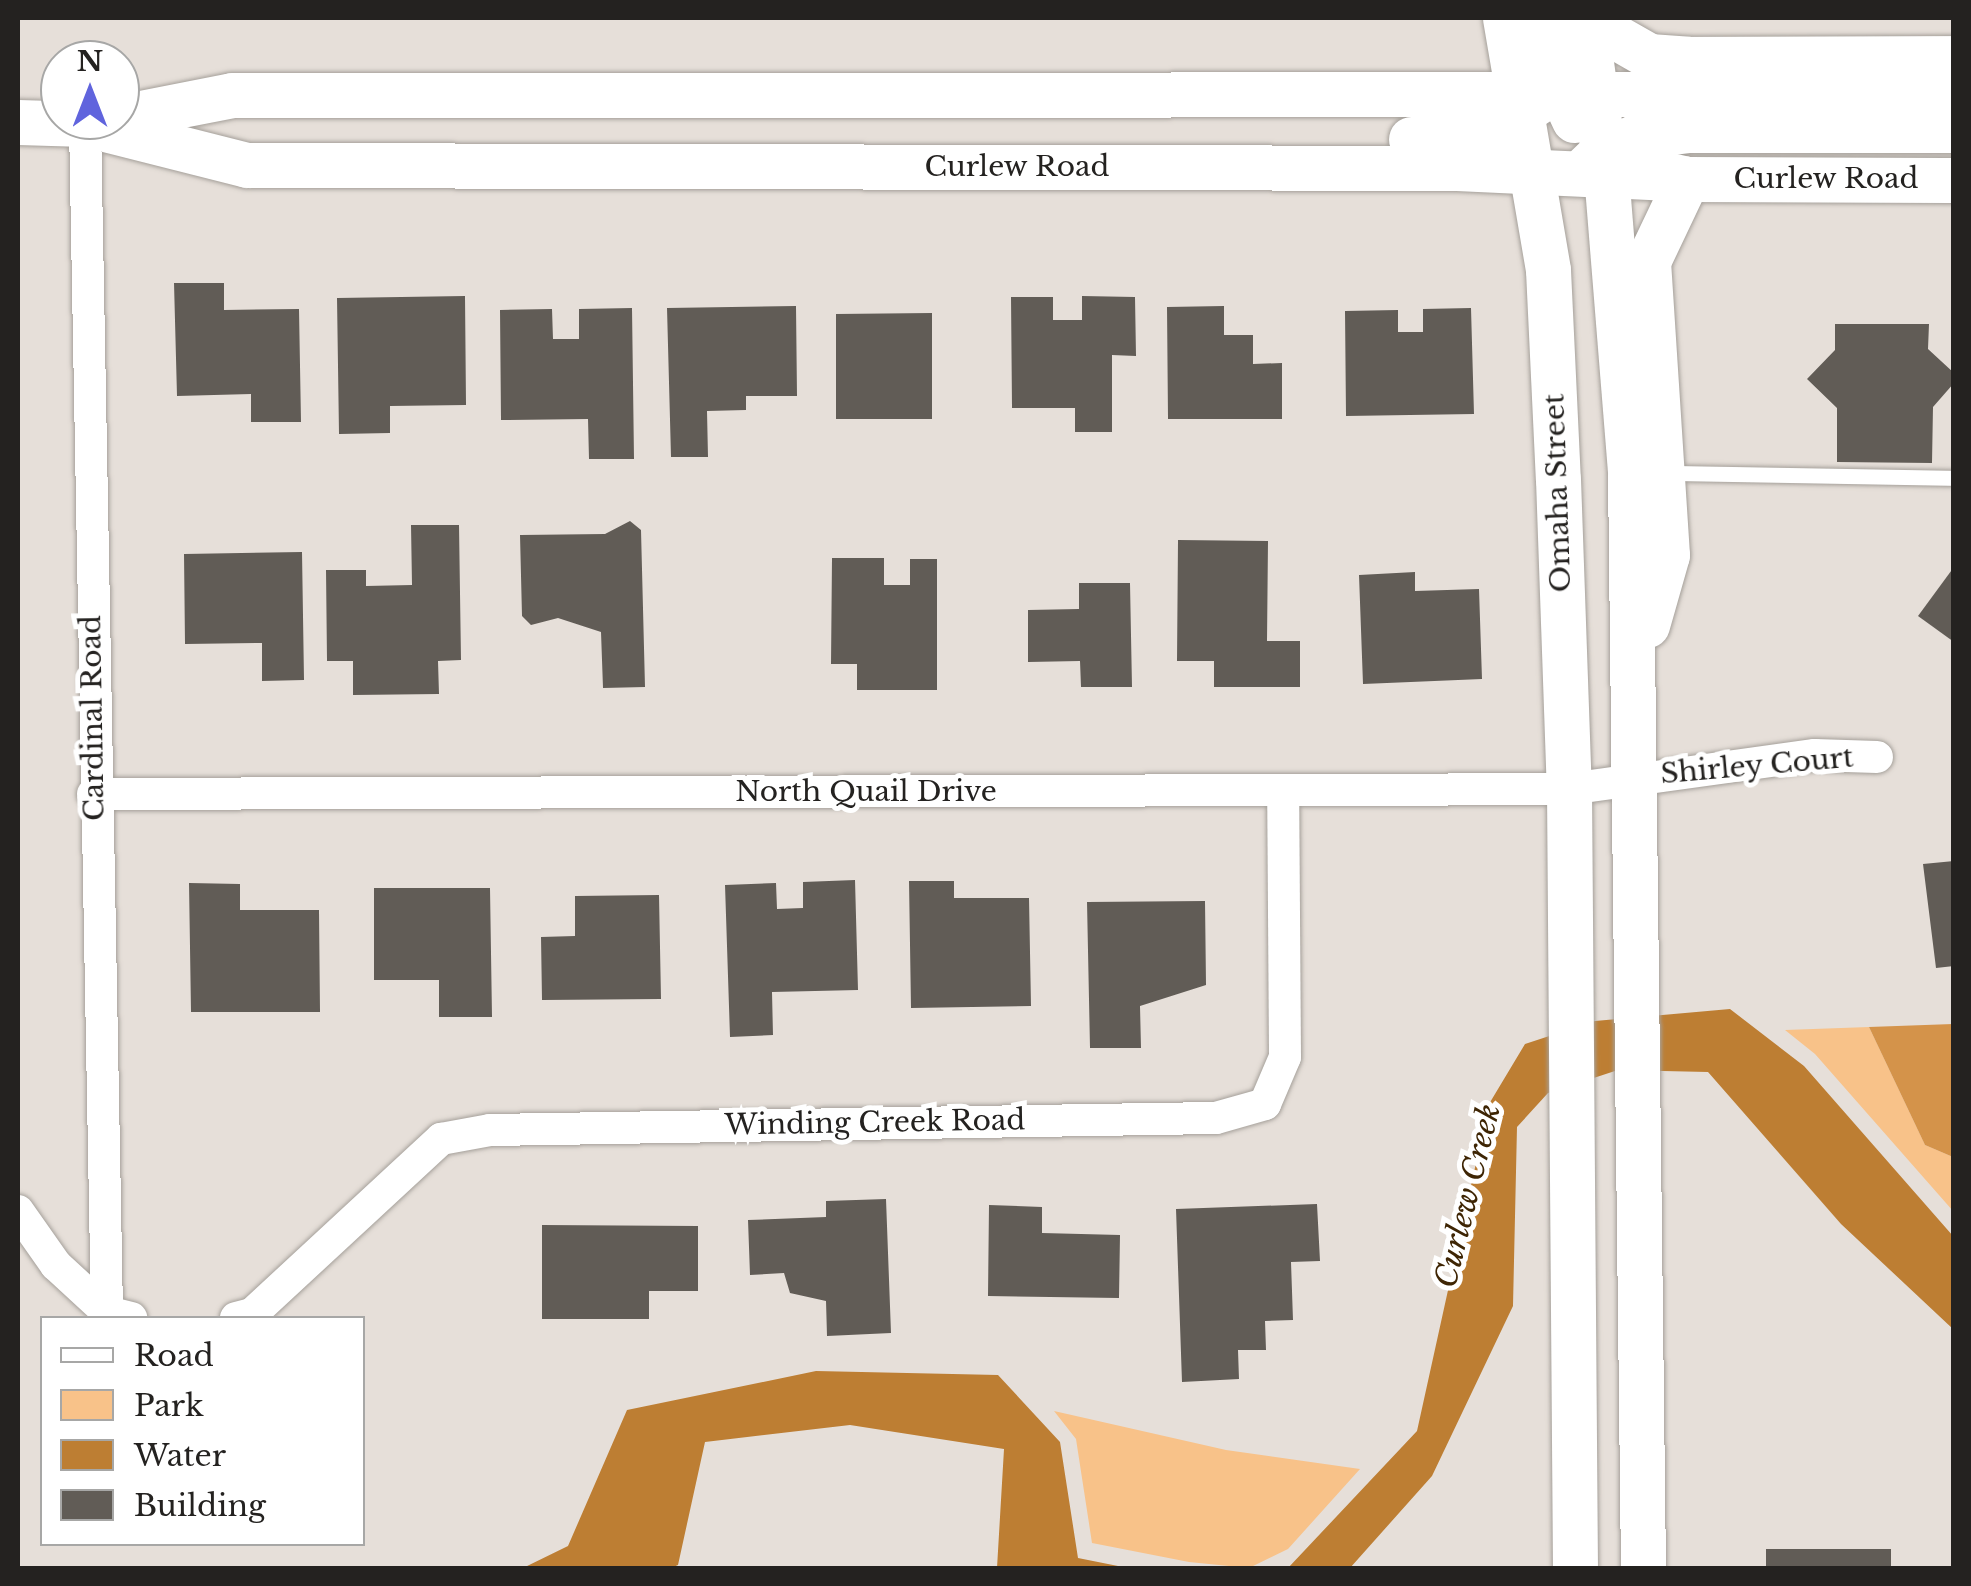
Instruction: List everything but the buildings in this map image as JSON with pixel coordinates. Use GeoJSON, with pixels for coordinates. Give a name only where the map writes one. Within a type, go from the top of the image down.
{"type":"FeatureCollection","features":[{"type":"Feature","properties":{"kind":"main road","name":"Omaha Street"},"geometry":{"type":"LineString","coordinates":[[1506,18],[1556,133],[1630,474],[1638,776],[1644,1568]]}},
{"type":"Feature","properties":{"kind":"main road","name":"Omaha Street"},"geometry":{"type":"LineString","coordinates":[[1571,18],[1556,133],[1548,270],[1569,789],[1575,1568]]}},
{"type":"Feature","properties":{"kind":"main road"},"geometry":{"type":"LineString","coordinates":[[1571,18],[1648,56],[1954,58]]}},
{"type":"Feature","properties":{"kind":"main road","name":"Curlew Road"},"geometry":{"type":"LineString","coordinates":[[140,113],[232,94],[1464,96],[1687,179],[1954,180]]}},
{"type":"Feature","properties":{"kind":"main road","name":"Curlew Road"},"geometry":{"type":"LineString","coordinates":[[140,131],[248,165],[698,166],[1556,133],[1954,94]]}},
{"type":"Feature","properties":{"kind":"main road"},"geometry":{"type":"LineString","coordinates":[[1556,133],[1634,137],[1689,130],[1954,130]]}},
{"type":"Feature","properties":{"kind":"main road"},"geometry":{"type":"LineString","coordinates":[[1635,670],[1667,555],[1648,261],[1687,179]]}},
{"type":"Feature","properties":{"kind":"street","name":"Cardinal Road"},"geometry":{"type":"LineString","coordinates":[[103,140],[94,794],[120,1315]]}},
{"type":"Feature","properties":{"kind":"street","name":"Shirley Court"},"geometry":{"type":"LineString","coordinates":[[1638,776],[1816,756],[1877,757]]}},
{"type":"Feature","properties":{"kind":"street","name":"North Quail Drive"},"geometry":{"type":"LineString","coordinates":[[94,794],[1569,789],[1638,776]]}},
{"type":"Feature","properties":{"kind":"street","name":"Winding Creek Road"},"geometry":{"type":"LineString","coordinates":[[244,1316],[252,1314],[441,1140],[490,1130],[1216,1118],[1265,1104],[1286,1057],[1283,790]]}},
{"type":"Feature","properties":{"kind":"street"},"geometry":{"type":"LineString","coordinates":[[18,1211],[56,1264],[120,1315]]}},
{"type":"Feature","properties":{"kind":"lane"},"geometry":{"type":"LineString","coordinates":[[1662,472],[1954,478]]}},
{"type":"Feature","properties":{"kind":"green space"},"geometry":{"type":"Polygon","coordinates":[[[1869,1027],[1925,1145],[1953,1157],[1953,1211],[1815,1054],[1785,1030],[1869,1027]]]}},
{"type":"Feature","properties":{"kind":"green space"},"geometry":{"type":"Polygon","coordinates":[[[1054,1411],[1226,1450],[1360,1469],[1288,1549],[1249,1568],[1189,1562],[1092,1543],[1076,1439],[1054,1411]]]}},
{"type":"Feature","properties":{"kind":"shaded area"},"geometry":{"type":"Polygon","coordinates":[[[1954,1024],[1953,1157],[1925,1145],[1869,1027],[1954,1024]]]}},
{"type":"Feature","properties":{"kind":"water"},"geometry":{"type":"Polygon","coordinates":[[[1730,1009],[1804,1066],[1953,1236],[1953,1329],[1841,1224],[1708,1072],[1618,1070],[1548,1093],[1517,1127],[1513,1306],[1432,1476],[1350,1568],[1288,1568],[1417,1431],[1489,1104],[1525,1044],[1595,1021],[1730,1009]]]}},
{"type":"Feature","properties":{"kind":"water"},"geometry":{"type":"Polygon","coordinates":[[[816,1371],[998,1375],[1060,1442],[1078,1558],[1128,1568],[997,1568],[1004,1449],[850,1425],[705,1442],[678,1565],[523,1568],[568,1546],[627,1410],[816,1371]]]}},
{"type":"Feature","properties":{"kind":"water label","name":"Curlew Creek"},"geometry":{"type":"Point","coordinates":[1468,1196]}}]}
